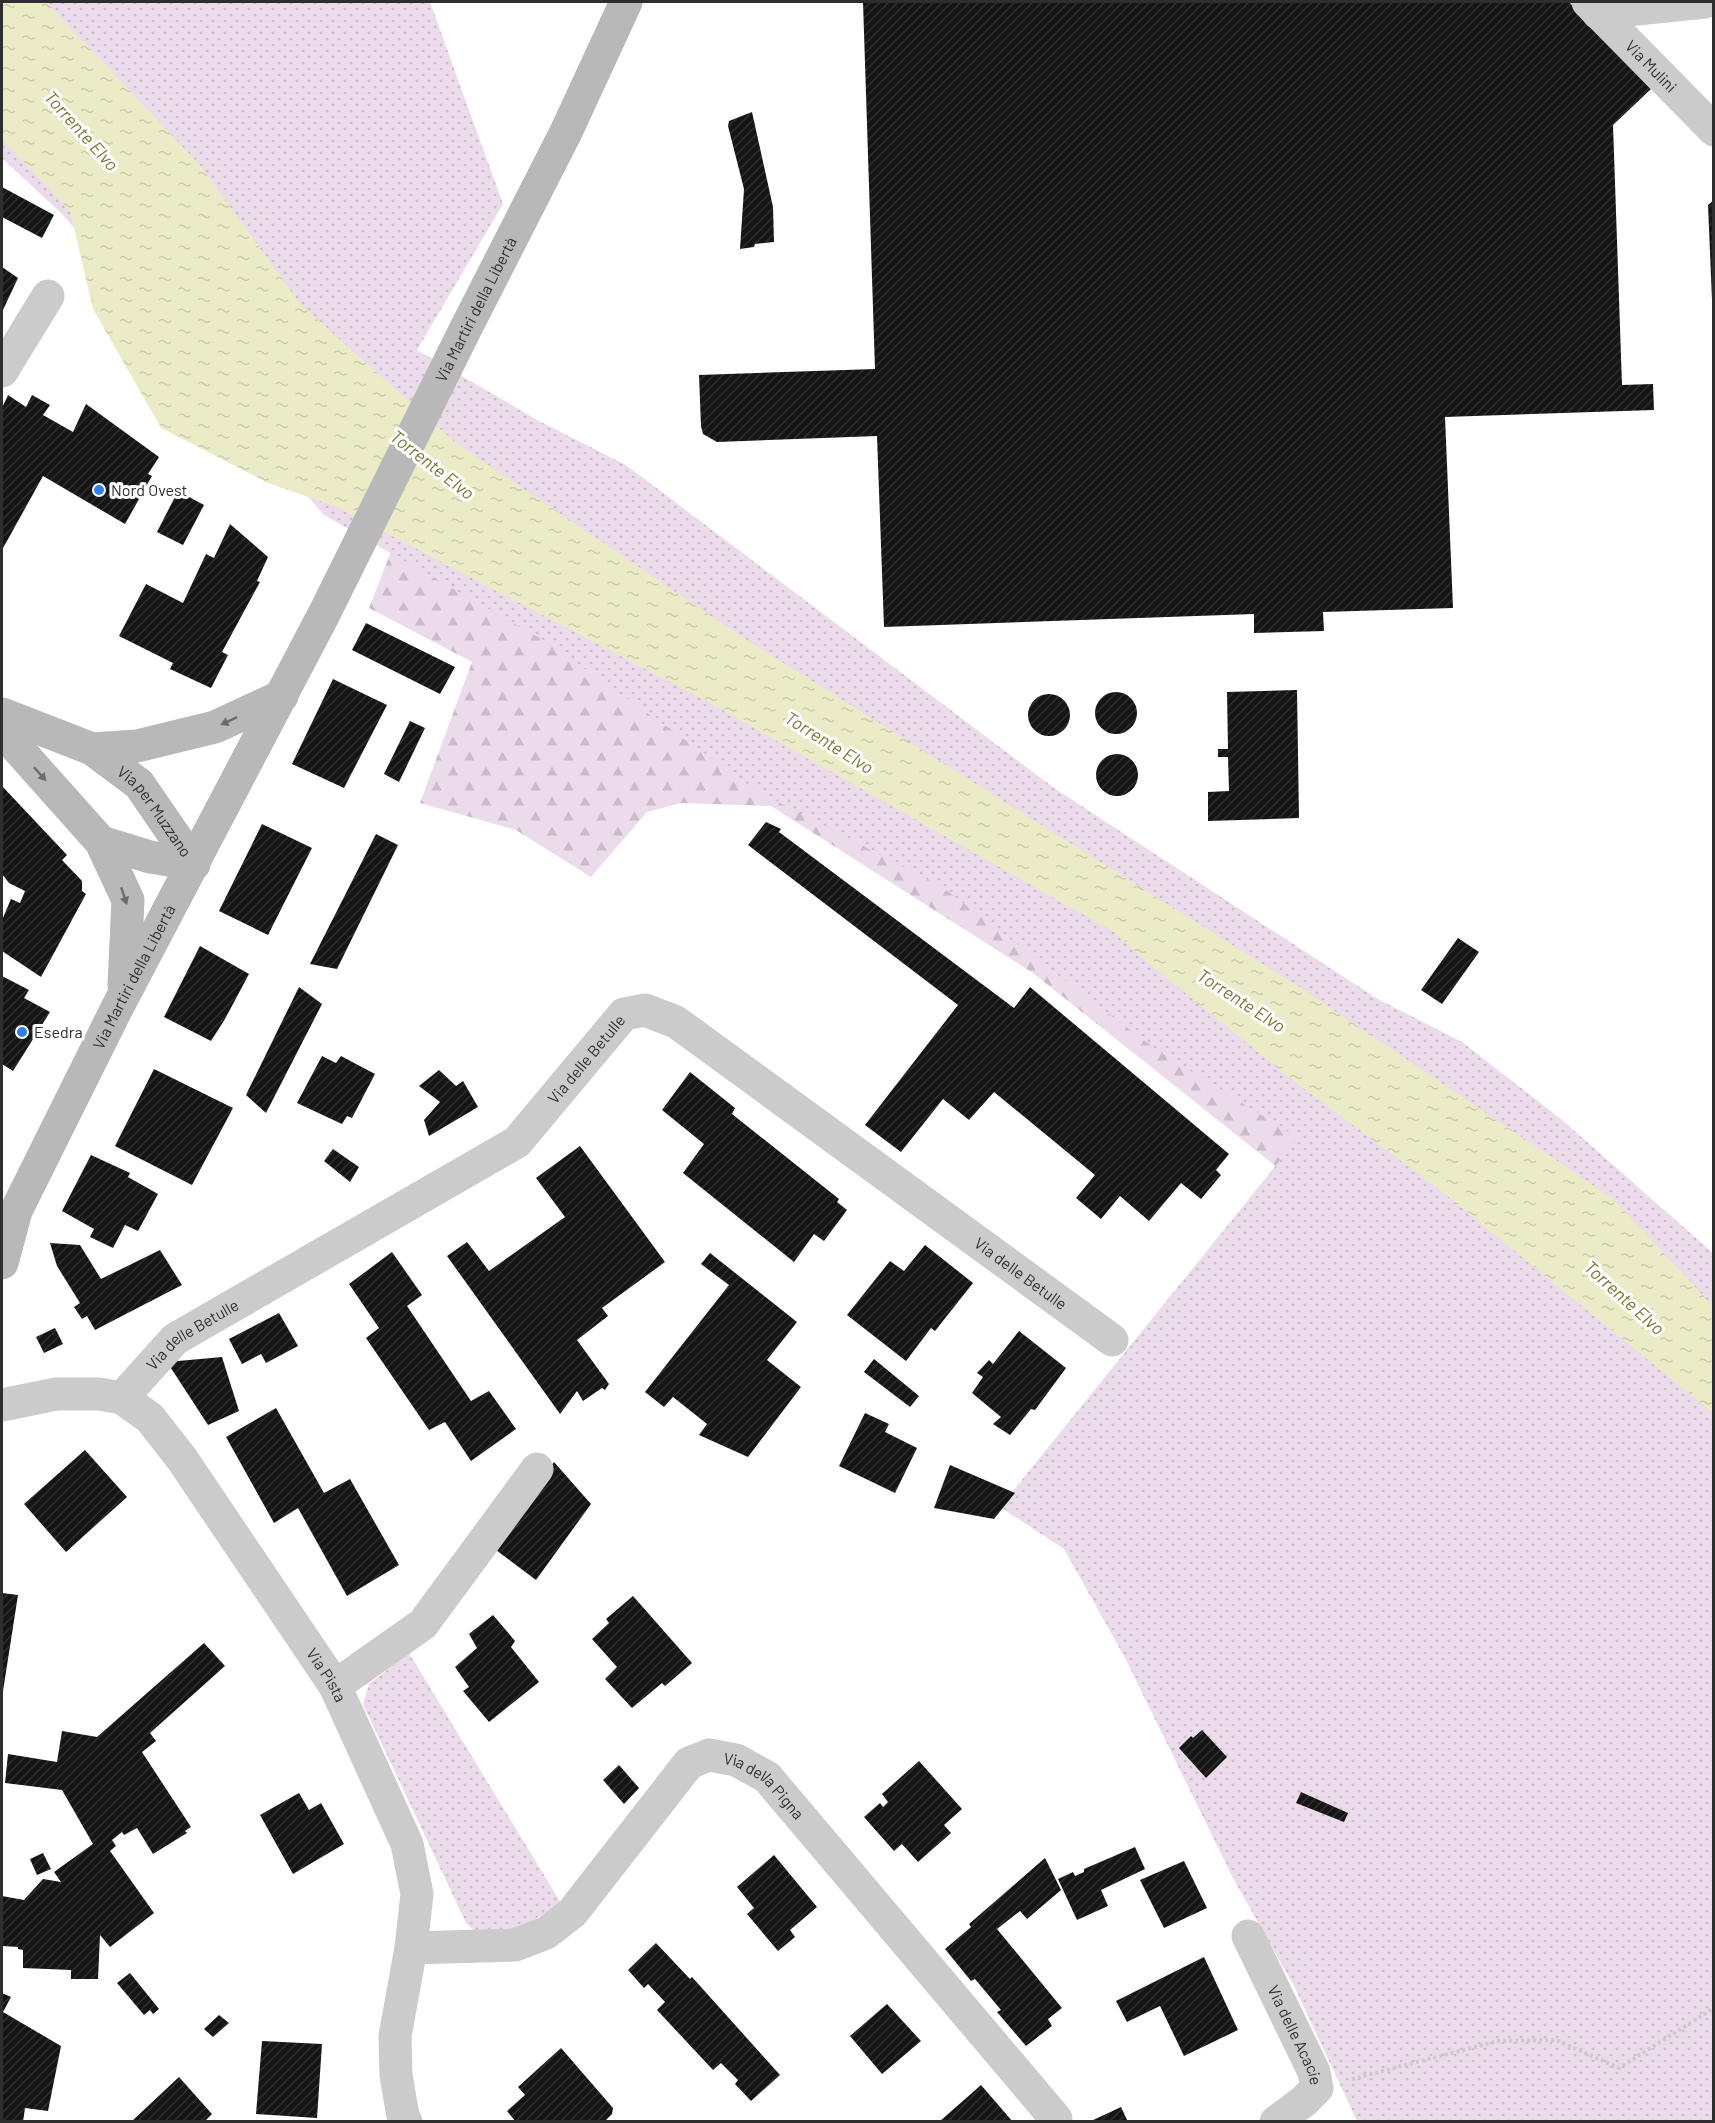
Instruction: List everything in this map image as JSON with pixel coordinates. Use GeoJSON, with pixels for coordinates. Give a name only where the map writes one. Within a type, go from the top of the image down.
{"type":"FeatureCollection","features":[{"type":"Feature","properties":{"kind":"main road","name":"Via Martiri della Libertà"},"geometry":{"type":"LineString","coordinates":[[2,1263],[9,1210],[194,864],[323,616],[466,328],[567,132],[626,2]]}},
{"type":"Feature","properties":{"kind":"main road","name":"Via per Muzzano"},"geometry":{"type":"LineString","coordinates":[[92,749],[137,746],[215,727],[282,696]]}},
{"type":"Feature","properties":{"kind":"main road","name":"Via per Muzzano"},"geometry":{"type":"LineString","coordinates":[[2,714],[92,749],[139,784],[194,864]]}},
{"type":"Feature","properties":{"kind":"main road"},"geometry":{"type":"LineString","coordinates":[[2,730],[101,842],[128,900],[124,996]]}},
{"type":"Feature","properties":{"kind":"main road","name":"Via per Muzzano"},"geometry":{"type":"LineString","coordinates":[[101,842],[150,856],[194,864]]}},
{"type":"Feature","properties":{"kind":"street"},"geometry":{"type":"LineString","coordinates":[[1593,7],[1705,2]]}},
{"type":"Feature","properties":{"kind":"street","name":"Via Mulini"},"geometry":{"type":"LineString","coordinates":[[1593,7],[1713,130]]}},
{"type":"Feature","properties":{"kind":"street"},"geometry":{"type":"LineString","coordinates":[[2,371],[48,296]]}},
{"type":"Feature","properties":{"kind":"street","name":"Via delle Betulle"},"geometry":{"type":"LineString","coordinates":[[122,1398],[175,1339],[517,1142],[624,1014],[645,1010],[676,1022],[1112,1340]]}},
{"type":"Feature","properties":{"kind":"street","name":"Via Pista"},"geometry":{"type":"LineString","coordinates":[[2,1405],[56,1395],[99,1394],[122,1398],[150,1418],[182,1459],[335,1686],[407,1844],[417,1894],[411,1948],[395,2036],[396,2075],[403,2116],[406,2121]]}},
{"type":"Feature","properties":{"kind":"street"},"geometry":{"type":"LineString","coordinates":[[335,1686],[423,1623],[537,1469]]}},
{"type":"Feature","properties":{"kind":"street","name":"Via della Pigna"},"geometry":{"type":"LineString","coordinates":[[411,1948],[515,1945],[546,1933],[572,1913],[689,1763],[709,1755],[736,1760],[767,1777],[1056,2119]]}},
{"type":"Feature","properties":{"kind":"street","name":"Via delle Acacie"},"geometry":{"type":"LineString","coordinates":[[1248,1935],[1314,2072],[1317,2088],[1304,2101],[1276,2121]]}},
{"type":"Feature","properties":{"kind":"path"},"geometry":{"type":"LineString","coordinates":[[1317,2088],[1498,2041],[1556,2040],[1619,2068],[1713,2008]]}},
{"type":"Feature","properties":{"kind":"green space"},"geometry":{"type":"Polygon","coordinates":[[[2,2],[430,2],[503,204],[417,350],[539,421],[626,465],[1054,788],[1376,998],[1462,1042],[1561,1119],[1713,1253],[1713,2121],[1357,2121],[1294,1986],[1234,1880],[1124,1656],[1064,1549],[1000,1507],[1298,1138],[1154,1048],[942,887],[759,792],[550,644],[324,515],[63,215],[2,158],[2,2]]]}},
{"type":"Feature","properties":{"kind":"green space"},"geometry":{"type":"Polygon","coordinates":[[[396,539],[1295,1082],[1377,1247],[1033,973],[771,806],[681,803],[647,812],[591,877],[516,830],[420,803],[472,662],[369,608],[396,539]]]}},
{"type":"Feature","properties":{"kind":"green space"},"geometry":{"type":"Polygon","coordinates":[[[409,1653],[561,1903],[513,1933],[477,1934],[466,1923],[363,1704],[369,1684],[409,1653]]]}},
{"type":"Feature","properties":{"kind":"water","name":"Torrente Elvo"},"geometry":{"type":"Polygon","coordinates":[[[2,2],[46,2],[200,165],[301,305],[456,443],[742,637],[1298,986],[1612,1198],[1713,1306],[1713,1413],[1440,1190],[1295,1082],[1147,962],[1114,932],[710,703],[337,507],[268,483],[161,428],[93,309],[70,211],[2,139],[2,2]]]}},
{"type":"Feature","properties":{"kind":"building"},"geometry":{"type":"Polygon","coordinates":[[[863,2],[1569,2],[1651,89],[1613,125],[1622,385],[1653,384],[1654,410],[1445,417],[1453,608],[1323,612],[1324,631],[1254,633],[1254,614],[884,627],[877,436],[717,442],[703,434],[699,375],[875,369],[863,2]]]}},
{"type":"Feature","properties":{"kind":"building"},"geometry":{"type":"Polygon","coordinates":[[[752,112],[773,207],[774,242],[755,244],[754,247],[740,249],[744,189],[728,126],[729,121],[752,112]]]}},
{"type":"Feature","properties":{"kind":"building"},"geometry":{"type":"Polygon","coordinates":[[[2,187],[54,215],[42,238],[2,217],[2,187]]]}},
{"type":"Feature","properties":{"kind":"building"},"geometry":{"type":"Polygon","coordinates":[[[1714,200],[1714,300],[1712,300],[1708,205],[1714,200]]]}},
{"type":"Feature","properties":{"kind":"building"},"geometry":{"type":"Polygon","coordinates":[[[2,267],[18,278],[2,312],[2,267]]]}},
{"type":"Feature","properties":{"kind":"building"},"geometry":{"type":"Polygon","coordinates":[[[8,395],[26,407],[32,395],[50,405],[43,415],[73,432],[86,404],[159,457],[148,474],[152,476],[125,524],[43,476],[2,550],[2,408],[8,395]]]}},
{"type":"Feature","properties":{"kind":"building"},"geometry":{"type":"Polygon","coordinates":[[[178,491],[204,505],[183,545],[157,532],[178,491]]]}},
{"type":"Feature","properties":{"kind":"building"},"geometry":{"type":"Polygon","coordinates":[[[230,524],[268,557],[257,581],[260,582],[222,652],[228,655],[211,688],[170,669],[173,663],[119,636],[146,584],[183,603],[206,554],[214,558],[230,524]]]}},
{"type":"Feature","properties":{"kind":"building"},"geometry":{"type":"Polygon","coordinates":[[[366,623],[455,667],[440,694],[352,650],[366,623]]]}},
{"type":"Feature","properties":{"kind":"building"},"geometry":{"type":"Polygon","coordinates":[[[333,679],[387,705],[344,788],[292,764],[333,679]]]}},
{"type":"Feature","properties":{"kind":"building"},"geometry":{"type":"Polygon","coordinates":[[[1297,690],[1299,818],[1208,821],[1208,792],[1229,791],[1228,757],[1218,757],[1218,749],[1228,749],[1227,692],[1297,690]]]}},
{"type":"Feature","properties":{"kind":"building"},"geometry":{"type":"Polygon","coordinates":[[[1116,692],[1124,693],[1131,698],[1136,705],[1136,721],[1131,728],[1124,733],[1116,734],[1108,733],[1101,728],[1096,721],[1095,713],[1096,705],[1101,698],[1108,693],[1116,692]]]}},
{"type":"Feature","properties":{"kind":"building"},"geometry":{"type":"Polygon","coordinates":[[[1049,694],[1057,695],[1064,700],[1069,707],[1069,723],[1064,730],[1057,735],[1049,736],[1041,735],[1034,730],[1029,723],[1028,715],[1029,707],[1034,700],[1041,695],[1049,694]]]}},
{"type":"Feature","properties":{"kind":"building"},"geometry":{"type":"Polygon","coordinates":[[[410,721],[425,728],[399,782],[384,774],[410,721]]]}},
{"type":"Feature","properties":{"kind":"building"},"geometry":{"type":"Polygon","coordinates":[[[1117,754],[1125,755],[1132,760],[1137,767],[1137,783],[1132,790],[1125,795],[1117,796],[1109,795],[1102,790],[1097,783],[1096,775],[1097,767],[1102,760],[1109,755],[1117,754]]]}},
{"type":"Feature","properties":{"kind":"building"},"geometry":{"type":"Polygon","coordinates":[[[2,786],[67,855],[62,860],[82,881],[82,891],[86,894],[41,977],[2,951],[2,920],[11,899],[20,903],[25,891],[9,883],[2,874],[2,786]]]}},
{"type":"Feature","properties":{"kind":"building"},"geometry":{"type":"Polygon","coordinates":[[[766,822],[781,829],[779,832],[1014,1008],[1030,987],[1229,1154],[1216,1170],[1221,1175],[1201,1199],[1181,1183],[1149,1221],[1120,1196],[1101,1219],[1076,1198],[1095,1175],[994,1092],[969,1120],[943,1099],[901,1152],[865,1125],[958,1005],[748,845],[766,822]]]}},
{"type":"Feature","properties":{"kind":"building"},"geometry":{"type":"Polygon","coordinates":[[[262,824],[312,848],[268,935],[219,911],[262,824]]]}},
{"type":"Feature","properties":{"kind":"building"},"geometry":{"type":"Polygon","coordinates":[[[376,834],[398,845],[337,969],[310,964],[376,834]]]}},
{"type":"Feature","properties":{"kind":"building"},"geometry":{"type":"Polygon","coordinates":[[[1458,938],[1479,952],[1442,1004],[1421,990],[1458,938]]]}},
{"type":"Feature","properties":{"kind":"building"},"geometry":{"type":"Polygon","coordinates":[[[200,946],[249,974],[211,1041],[164,1017],[200,946]]]}},
{"type":"Feature","properties":{"kind":"building"},"geometry":{"type":"Polygon","coordinates":[[[2,976],[29,990],[24,998],[50,1012],[13,1071],[2,1064],[2,976]]]}},
{"type":"Feature","properties":{"kind":"building"},"geometry":{"type":"Polygon","coordinates":[[[299,987],[322,1004],[266,1113],[246,1095],[299,987]]]}},
{"type":"Feature","properties":{"kind":"building"},"geometry":{"type":"Polygon","coordinates":[[[322,1056],[336,1063],[341,1056],[375,1074],[352,1118],[347,1116],[342,1124],[297,1103],[322,1056]]]}},
{"type":"Feature","properties":{"kind":"building"},"geometry":{"type":"Polygon","coordinates":[[[154,1069],[233,1108],[192,1185],[115,1146],[154,1069]]]}},
{"type":"Feature","properties":{"kind":"building"},"geometry":{"type":"Polygon","coordinates":[[[439,1070],[456,1086],[463,1081],[478,1107],[429,1136],[424,1120],[440,1102],[419,1086],[439,1070]]]}},
{"type":"Feature","properties":{"kind":"building"},"geometry":{"type":"Polygon","coordinates":[[[690,1072],[735,1108],[732,1114],[839,1199],[837,1202],[847,1210],[824,1241],[814,1234],[794,1262],[683,1173],[704,1144],[662,1110],[690,1072]]]}},
{"type":"Feature","properties":{"kind":"building"},"geometry":{"type":"Polygon","coordinates":[[[580,1146],[665,1262],[602,1308],[608,1316],[577,1340],[609,1384],[605,1390],[602,1388],[583,1401],[577,1391],[560,1414],[447,1256],[467,1242],[489,1271],[565,1217],[536,1178],[580,1146]]]}},
{"type":"Feature","properties":{"kind":"building"},"geometry":{"type":"Polygon","coordinates":[[[333,1149],[359,1167],[350,1182],[324,1161],[333,1149]]]}},
{"type":"Feature","properties":{"kind":"building"},"geometry":{"type":"Polygon","coordinates":[[[91,1155],[130,1173],[128,1177],[158,1194],[138,1231],[125,1225],[113,1248],[90,1237],[94,1229],[62,1211],[91,1155]]]}},
{"type":"Feature","properties":{"kind":"building"},"geometry":{"type":"Polygon","coordinates":[[[50,1243],[80,1245],[101,1279],[160,1250],[182,1285],[95,1330],[87,1316],[82,1319],[74,1307],[80,1303],[57,1266],[50,1243]]]}},
{"type":"Feature","properties":{"kind":"building"},"geometry":{"type":"Polygon","coordinates":[[[925,1245],[973,1283],[935,1331],[931,1328],[906,1361],[847,1315],[890,1261],[904,1271],[925,1245]]]}},
{"type":"Feature","properties":{"kind":"building"},"geometry":{"type":"Polygon","coordinates":[[[392,1252],[422,1295],[407,1306],[471,1401],[489,1391],[516,1429],[471,1461],[445,1422],[429,1430],[366,1338],[379,1328],[349,1284],[392,1252]]]}},
{"type":"Feature","properties":{"kind":"building"},"geometry":{"type":"Polygon","coordinates":[[[710,1253],[797,1322],[767,1360],[801,1387],[748,1457],[699,1435],[707,1424],[673,1397],[664,1407],[645,1392],[729,1285],[701,1264],[710,1253]]]}},
{"type":"Feature","properties":{"kind":"building"},"geometry":{"type":"Polygon","coordinates":[[[279,1313],[298,1346],[266,1363],[261,1354],[242,1364],[229,1339],[279,1313]]]}},
{"type":"Feature","properties":{"kind":"building"},"geometry":{"type":"Polygon","coordinates":[[[55,1328],[63,1344],[44,1353],[36,1337],[55,1328]]]}},
{"type":"Feature","properties":{"kind":"building"},"geometry":{"type":"Polygon","coordinates":[[[1019,1331],[1066,1368],[1035,1410],[1031,1409],[1010,1435],[993,1424],[1001,1417],[972,1393],[983,1377],[977,1373],[989,1360],[993,1364],[1019,1331]]]}},
{"type":"Feature","properties":{"kind":"building"},"geometry":{"type":"Polygon","coordinates":[[[222,1357],[239,1411],[208,1425],[167,1362],[222,1357]]]}},
{"type":"Feature","properties":{"kind":"building"},"geometry":{"type":"Polygon","coordinates":[[[874,1359],[919,1396],[910,1407],[864,1372],[874,1359]]]}},
{"type":"Feature","properties":{"kind":"building"},"geometry":{"type":"Polygon","coordinates":[[[276,1408],[324,1493],[350,1479],[399,1565],[347,1596],[298,1508],[274,1523],[226,1437],[276,1408]]]}},
{"type":"Feature","properties":{"kind":"building"},"geometry":{"type":"Polygon","coordinates":[[[865,1413],[889,1424],[885,1432],[917,1448],[895,1493],[839,1466],[865,1413]]]}},
{"type":"Feature","properties":{"kind":"building"},"geometry":{"type":"Polygon","coordinates":[[[85,1450],[127,1497],[66,1552],[24,1504],[85,1450]]]}},
{"type":"Feature","properties":{"kind":"building"},"geometry":{"type":"Polygon","coordinates":[[[554,1462],[591,1504],[536,1580],[492,1547],[554,1462]]]}},
{"type":"Feature","properties":{"kind":"building"},"geometry":{"type":"Polygon","coordinates":[[[950,1465],[1015,1493],[994,1519],[934,1508],[950,1465]]]}},
{"type":"Feature","properties":{"kind":"building"},"geometry":{"type":"Polygon","coordinates":[[[2,1593],[18,1595],[3,1691],[2,1691],[2,1593]]]}},
{"type":"Feature","properties":{"kind":"building"},"geometry":{"type":"Polygon","coordinates":[[[633,1596],[692,1663],[665,1686],[662,1683],[632,1708],[605,1679],[617,1667],[592,1639],[609,1623],[606,1619],[633,1596]]]}},
{"type":"Feature","properties":{"kind":"building"},"geometry":{"type":"Polygon","coordinates":[[[493,1615],[515,1641],[511,1647],[539,1682],[489,1722],[463,1691],[469,1687],[455,1667],[477,1648],[469,1634],[493,1615]]]}},
{"type":"Feature","properties":{"kind":"building"},"geometry":{"type":"Polygon","coordinates":[[[204,1643],[225,1666],[150,1733],[156,1741],[142,1752],[191,1827],[185,1831],[187,1833],[153,1854],[137,1828],[124,1835],[122,1832],[112,1840],[116,1846],[110,1851],[154,1913],[110,1947],[100,1935],[98,1979],[71,1979],[71,1970],[23,1968],[23,1950],[18,1947],[2,1946],[2,1896],[24,1900],[43,1879],[61,1882],[54,1872],[93,1844],[62,1790],[5,1783],[8,1754],[57,1762],[62,1731],[97,1737],[204,1643]]]}},
{"type":"Feature","properties":{"kind":"building"},"geometry":{"type":"Polygon","coordinates":[[[1202,1730],[1227,1757],[1206,1778],[1179,1748],[1191,1736],[1193,1738],[1202,1730]]]}},
{"type":"Feature","properties":{"kind":"building"},"geometry":{"type":"Polygon","coordinates":[[[919,1761],[962,1809],[944,1825],[951,1833],[918,1862],[902,1844],[894,1851],[864,1817],[880,1803],[883,1807],[888,1802],[882,1794],[919,1761]]]}},
{"type":"Feature","properties":{"kind":"building"},"geometry":{"type":"Polygon","coordinates":[[[619,1765],[639,1788],[624,1804],[603,1780],[619,1765]]]}},
{"type":"Feature","properties":{"kind":"building"},"geometry":{"type":"Polygon","coordinates":[[[1301,1792],[1348,1813],[1344,1822],[1296,1803],[1301,1792]]]}},
{"type":"Feature","properties":{"kind":"building"},"geometry":{"type":"Polygon","coordinates":[[[299,1793],[309,1810],[321,1803],[344,1844],[293,1874],[260,1815],[299,1793]]]}},
{"type":"Feature","properties":{"kind":"building"},"geometry":{"type":"Polygon","coordinates":[[[1135,1847],[1145,1869],[1101,1890],[1108,1906],[1077,1920],[1058,1879],[1073,1872],[1075,1876],[1084,1872],[1084,1869],[1135,1847]]]}},
{"type":"Feature","properties":{"kind":"building"},"geometry":{"type":"Polygon","coordinates":[[[43,1853],[51,1869],[37,1875],[30,1859],[43,1853]]]}},
{"type":"Feature","properties":{"kind":"building"},"geometry":{"type":"Polygon","coordinates":[[[774,1855],[817,1907],[790,1930],[795,1937],[778,1951],[747,1914],[754,1908],[737,1887],[774,1855]]]}},
{"type":"Feature","properties":{"kind":"building"},"geometry":{"type":"Polygon","coordinates":[[[1045,1858],[1061,1890],[1027,1919],[1020,1911],[997,1929],[1062,2008],[1048,2019],[1052,2026],[1026,2046],[997,2012],[1001,2010],[975,1979],[971,1981],[945,1949],[971,1927],[969,1924],[1045,1858]]]}},
{"type":"Feature","properties":{"kind":"building"},"geometry":{"type":"Polygon","coordinates":[[[1184,1861],[1207,1908],[1164,1928],[1140,1880],[1184,1861]]]}},
{"type":"Feature","properties":{"kind":"building"},"geometry":{"type":"Polygon","coordinates":[[[656,1943],[690,1979],[692,1977],[780,2075],[751,2101],[735,2084],[738,2080],[721,2063],[713,2070],[657,2010],[665,2002],[648,1984],[644,1988],[628,1970],[656,1943]]]}},
{"type":"Feature","properties":{"kind":"building"},"geometry":{"type":"Polygon","coordinates":[[[1204,1957],[1238,2030],[1184,2056],[1160,2006],[1127,2022],[1116,2001],[1204,1957]]]}},
{"type":"Feature","properties":{"kind":"building"},"geometry":{"type":"Polygon","coordinates":[[[130,1973],[159,2009],[153,2014],[150,2010],[144,2015],[117,1983],[130,1973]]]}},
{"type":"Feature","properties":{"kind":"building"},"geometry":{"type":"Polygon","coordinates":[[[2,1993],[11,1997],[3,2012],[61,2046],[48,2111],[25,2108],[23,2122],[2,2122],[2,1993]]]}},
{"type":"Feature","properties":{"kind":"building"},"geometry":{"type":"Polygon","coordinates":[[[887,2004],[921,2041],[882,2074],[850,2036],[887,2004]]]}},
{"type":"Feature","properties":{"kind":"building"},"geometry":{"type":"Polygon","coordinates":[[[219,2015],[229,2023],[213,2037],[204,2029],[219,2015]]]}},
{"type":"Feature","properties":{"kind":"building"},"geometry":{"type":"Polygon","coordinates":[[[262,2041],[322,2044],[317,2118],[256,2114],[262,2041]]]}},
{"type":"Feature","properties":{"kind":"building"},"geometry":{"type":"Polygon","coordinates":[[[561,2048],[613,2108],[612,2114],[604,2122],[516,2122],[507,2111],[525,2095],[518,2087],[561,2048]]]}},
{"type":"Feature","properties":{"kind":"building"},"geometry":{"type":"Polygon","coordinates":[[[179,2077],[212,2114],[204,2122],[131,2122],[179,2077]]]}},
{"type":"Feature","properties":{"kind":"building"},"geometry":{"type":"Polygon","coordinates":[[[981,2085],[1013,2122],[939,2122],[981,2085]]]}},
{"type":"Feature","properties":{"kind":"building"},"geometry":{"type":"Polygon","coordinates":[[[1121,2107],[1128,2122],[1089,2122],[1121,2107]]]}},
{"type":"Feature","properties":{"kind":"place","name":"Nord Ovest"},"geometry":{"type":"Point","coordinates":[99,490]}},
{"type":"Feature","properties":{"kind":"place","name":"Esedra"},"geometry":{"type":"Point","coordinates":[22,1032]}}]}
